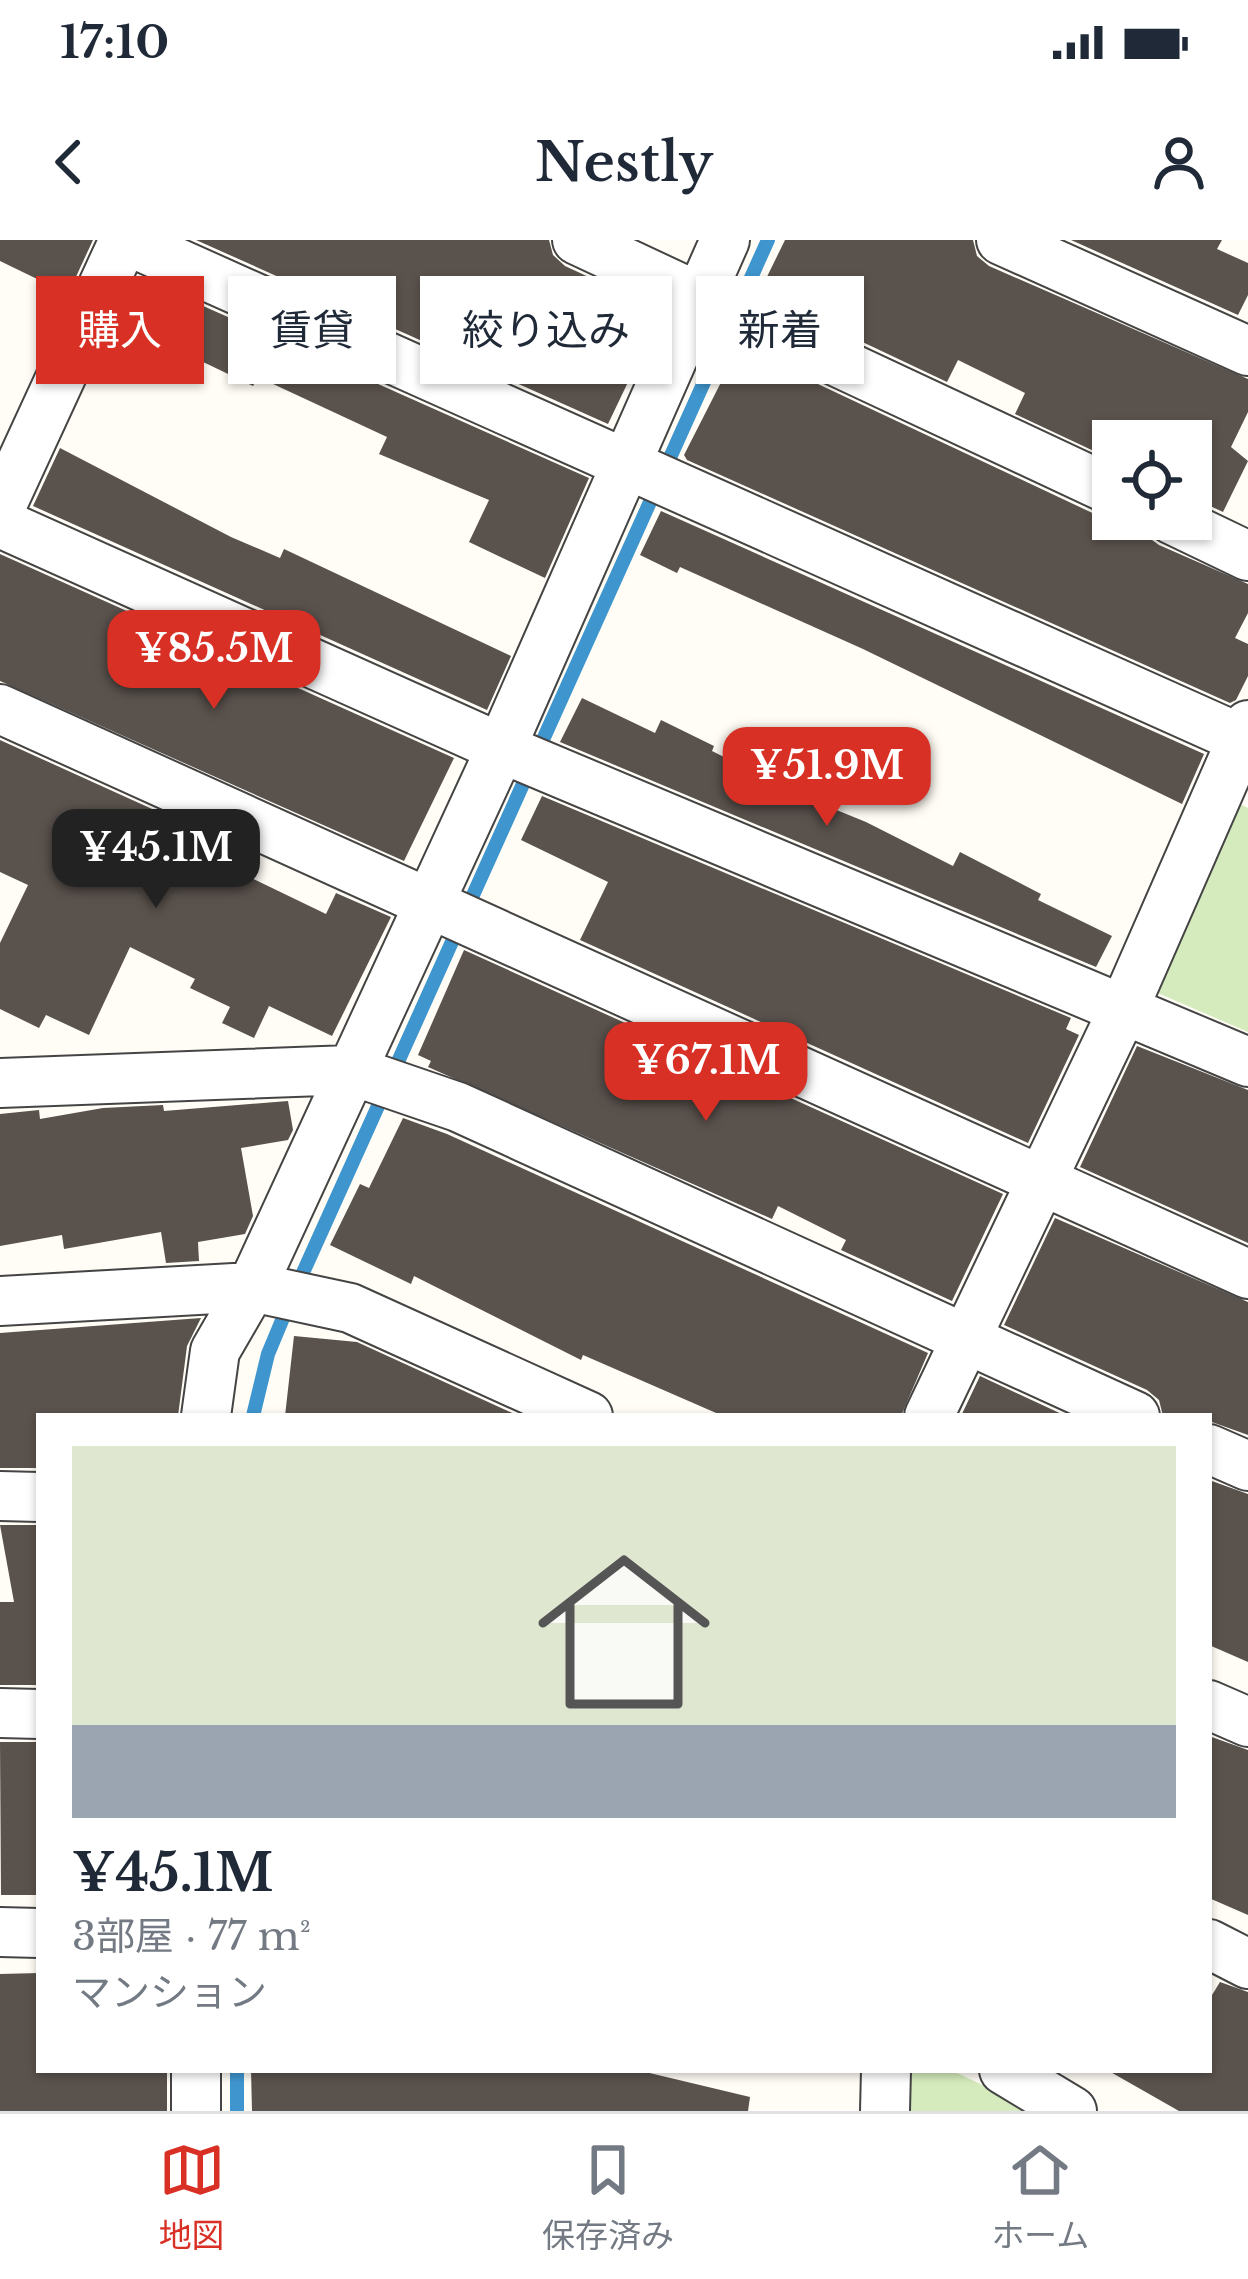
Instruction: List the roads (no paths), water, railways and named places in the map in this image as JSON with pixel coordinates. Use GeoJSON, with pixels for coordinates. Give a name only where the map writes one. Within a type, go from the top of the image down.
{"type":"FeatureCollection","features":[{"type":"Feature","properties":{"kind":"street"},"geometry":{"type":"LineString","coordinates":[[0,509],[125,240],[624,461],[1241,754],[930,1413]]}},
{"type":"Feature","properties":{"kind":"street"},"geometry":{"type":"LineString","coordinates":[[577,240],[696,293]]}},
{"type":"Feature","properties":{"kind":"street"},"geometry":{"type":"LineString","coordinates":[[709,276],[725,240]]}},
{"type":"Feature","properties":{"kind":"street"},"geometry":{"type":"LineString","coordinates":[[1001,240],[1248,351]]}},
{"type":"Feature","properties":{"kind":"street"},"geometry":{"type":"LineString","coordinates":[[206,1413],[215,1351],[252,1287],[501,748],[696,304]]}},
{"type":"Feature","properties":{"kind":"street"},"geometry":{"type":"LineString","coordinates":[[864,373],[1092,481]]}},
{"type":"Feature","properties":{"kind":"street"},"geometry":{"type":"LineString","coordinates":[[0,523],[501,748],[1248,1062]]}},
{"type":"Feature","properties":{"kind":"street"},"geometry":{"type":"LineString","coordinates":[[1212,539],[1248,556]]}},
{"type":"Feature","properties":{"kind":"street"},"geometry":{"type":"LineString","coordinates":[[0,709],[1248,1274]]}},
{"type":"Feature","properties":{"kind":"street"},"geometry":{"type":"LineString","coordinates":[[0,1083],[350,1070],[458,1107],[1128,1413]]}},
{"type":"Feature","properties":{"kind":"street"},"geometry":{"type":"LineString","coordinates":[[0,1301],[252,1287],[350,1308],[581,1413]]}},
{"type":"Feature","properties":{"kind":"street"},"geometry":{"type":"LineString","coordinates":[[1212,1450],[1248,1466]]}},
{"type":"Feature","properties":{"kind":"street"},"geometry":{"type":"LineString","coordinates":[[0,1496],[36,1497]]}},
{"type":"Feature","properties":{"kind":"street"},"geometry":{"type":"LineString","coordinates":[[1212,1706],[1248,1722]]}},
{"type":"Feature","properties":{"kind":"street"},"geometry":{"type":"LineString","coordinates":[[0,1713],[36,1714]]}},
{"type":"Feature","properties":{"kind":"street"},"geometry":{"type":"LineString","coordinates":[[0,1932],[36,1933]]}},
{"type":"Feature","properties":{"kind":"street"},"geometry":{"type":"LineString","coordinates":[[1212,1946],[1248,1964]]}},
{"type":"Feature","properties":{"kind":"street"},"geometry":{"type":"LineString","coordinates":[[196,2073],[196,2111]]}},
{"type":"Feature","properties":{"kind":"street"},"geometry":{"type":"LineString","coordinates":[[885,2111],[886,2073]]}},
{"type":"Feature","properties":{"kind":"street"},"geometry":{"type":"LineString","coordinates":[[1009,2073],[1072,2111]]}},
{"type":"Feature","properties":{"kind":"waterway"},"geometry":{"type":"LineString","coordinates":[[297,1286],[768,240]]}},
{"type":"Feature","properties":{"kind":"waterway"},"geometry":{"type":"LineString","coordinates":[[254,1413],[268,1354],[288,1306]]}},
{"type":"Feature","properties":{"kind":"waterway"},"geometry":{"type":"LineString","coordinates":[[237,2073],[237,2111]]}}]}
